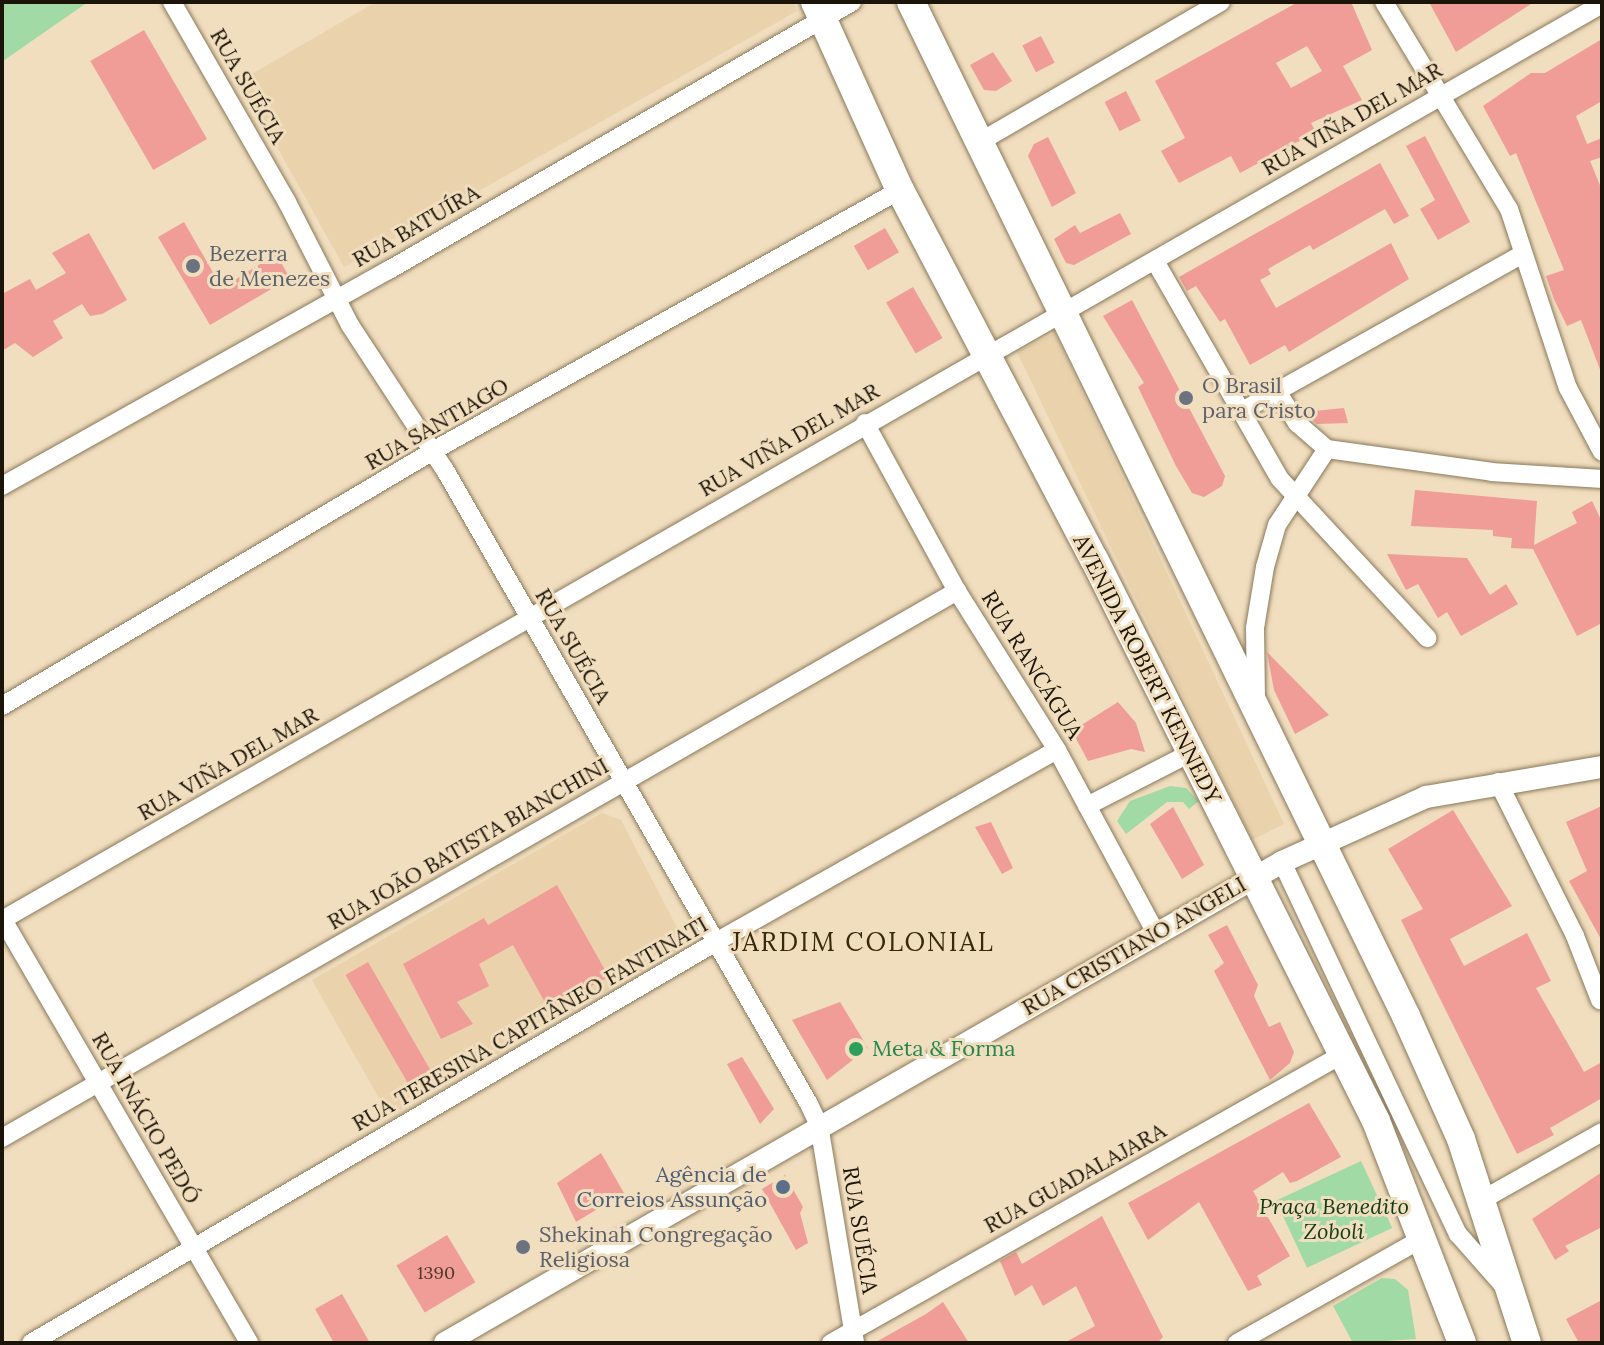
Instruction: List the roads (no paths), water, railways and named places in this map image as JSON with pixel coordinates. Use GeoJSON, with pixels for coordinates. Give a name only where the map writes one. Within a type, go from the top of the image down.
{"type":"FeatureCollection","features":[{"type":"Feature","properties":{"kind":"main road"},"geometry":{"type":"LineString","coordinates":[[911,2],[983,140],[1062,313],[1319,845],[1406,1016],[1461,1139],[1527,1343]]}},
{"type":"Feature","properties":{"kind":"main road","name":"AVENIDA ROBERT KENNEDY"},"geometry":{"type":"LineString","coordinates":[[819,10],[900,190],[1094,559],[1188,754],[1343,1054],[1425,1237],[1462,1343]]}},
{"type":"Feature","properties":{"kind":"street","name":"RUA SUÉCIA"},"geometry":{"type":"LineString","coordinates":[[172,2],[287,202],[335,299],[530,619],[819,1125],[853,1337]]}},
{"type":"Feature","properties":{"kind":"street","name":"RUA BATUÍRA"},"geometry":{"type":"LineString","coordinates":[[2,486],[335,299],[819,10],[852,2]]}},
{"type":"Feature","properties":{"kind":"street"},"geometry":{"type":"LineString","coordinates":[[983,140],[1221,2]]}},
{"type":"Feature","properties":{"kind":"street"},"geometry":{"type":"LineString","coordinates":[[1384,2],[1509,209],[1568,388],[1602,452]]}},
{"type":"Feature","properties":{"kind":"street","name":"RUA VIÑA DEL MAR"},"geometry":{"type":"LineString","coordinates":[[2,919],[1602,4]]}},
{"type":"Feature","properties":{"kind":"street","name":"RUA SANTIAGO"},"geometry":{"type":"LineString","coordinates":[[2,706],[431,452],[900,190]]}},
{"type":"Feature","properties":{"kind":"street"},"geometry":{"type":"LineString","coordinates":[[1242,411],[1523,254]]}},
{"type":"Feature","properties":{"kind":"street"},"geometry":{"type":"LineString","coordinates":[[1155,261],[1296,497],[1427,638]]}},
{"type":"Feature","properties":{"kind":"street"},"geometry":{"type":"LineString","coordinates":[[1277,391],[1297,423],[1327,449],[1492,472],[1602,479]]}},
{"type":"Feature","properties":{"kind":"street","name":"RUA RANCÁGUA"},"geometry":{"type":"LineString","coordinates":[[865,423],[957,591],[1057,750],[1156,933]]}},
{"type":"Feature","properties":{"kind":"street"},"geometry":{"type":"LineString","coordinates":[[1256,712],[1255,628],[1277,525],[1327,449]]}},
{"type":"Feature","properties":{"kind":"street","name":"RUA JOÃO BATISTA BIANCHINI"},"geometry":{"type":"LineString","coordinates":[[2,1138],[957,591]]}},
{"type":"Feature","properties":{"kind":"street","name":"RUA TERESINA CAPITÂNEO FANTINATI"},"geometry":{"type":"LineString","coordinates":[[31,1343],[716,942],[1057,750]]}},
{"type":"Feature","properties":{"kind":"street"},"geometry":{"type":"LineString","coordinates":[[1087,806],[1188,754]]}},
{"type":"Feature","properties":{"kind":"street","name":"RUA CRISTIANO ANGELI"},"geometry":{"type":"LineString","coordinates":[[445,1343],[819,1125],[1282,862],[1426,797],[1498,782],[1602,767]]}},
{"type":"Feature","properties":{"kind":"street"},"geometry":{"type":"LineString","coordinates":[[1498,782],[1580,946],[1600,1000]]}},
{"type":"Feature","properties":{"kind":"street"},"geometry":{"type":"LineString","coordinates":[[1282,862],[1458,1234],[1513,1296]]}},
{"type":"Feature","properties":{"kind":"street","name":"RUA INÁCIO PEDÓ"},"geometry":{"type":"LineString","coordinates":[[2,919],[249,1343]]}},
{"type":"Feature","properties":{"kind":"street","name":"RUA GUADALAJARA"},"geometry":{"type":"LineString","coordinates":[[831,1343],[853,1337],[1343,1054]]}},
{"type":"Feature","properties":{"kind":"street"},"geometry":{"type":"LineString","coordinates":[[1482,1200],[1602,1132]]}},
{"type":"Feature","properties":{"kind":"street"},"geometry":{"type":"LineString","coordinates":[[1237,1343],[1425,1237]]}},
{"type":"Feature","properties":{"kind":"place","name":"Bezerra de Menezes"},"geometry":{"type":"Point","coordinates":[193,266]}},
{"type":"Feature","properties":{"kind":"place","name":"O Brasil para Cristo"},"geometry":{"type":"Point","coordinates":[1186,398]}},
{"type":"Feature","properties":{"kind":"place","name":"Meta & Forma"},"geometry":{"type":"Point","coordinates":[856,1049]}},
{"type":"Feature","properties":{"kind":"place","name":"Agência de Correios Assunção"},"geometry":{"type":"Point","coordinates":[783,1187]}},
{"type":"Feature","properties":{"kind":"place","name":"Shekinah Congregação Religiosa"},"geometry":{"type":"Point","coordinates":[523,1247]}},
{"type":"Feature","properties":{"kind":"district","name":"JARDIM COLONIAL"},"geometry":{"type":"Point","coordinates":[863,942]}},
{"type":"Feature","properties":{"kind":"park label","name":"Praça Benedito Zoboli"},"geometry":{"type":"Point","coordinates":[1334,1218]}}]}
